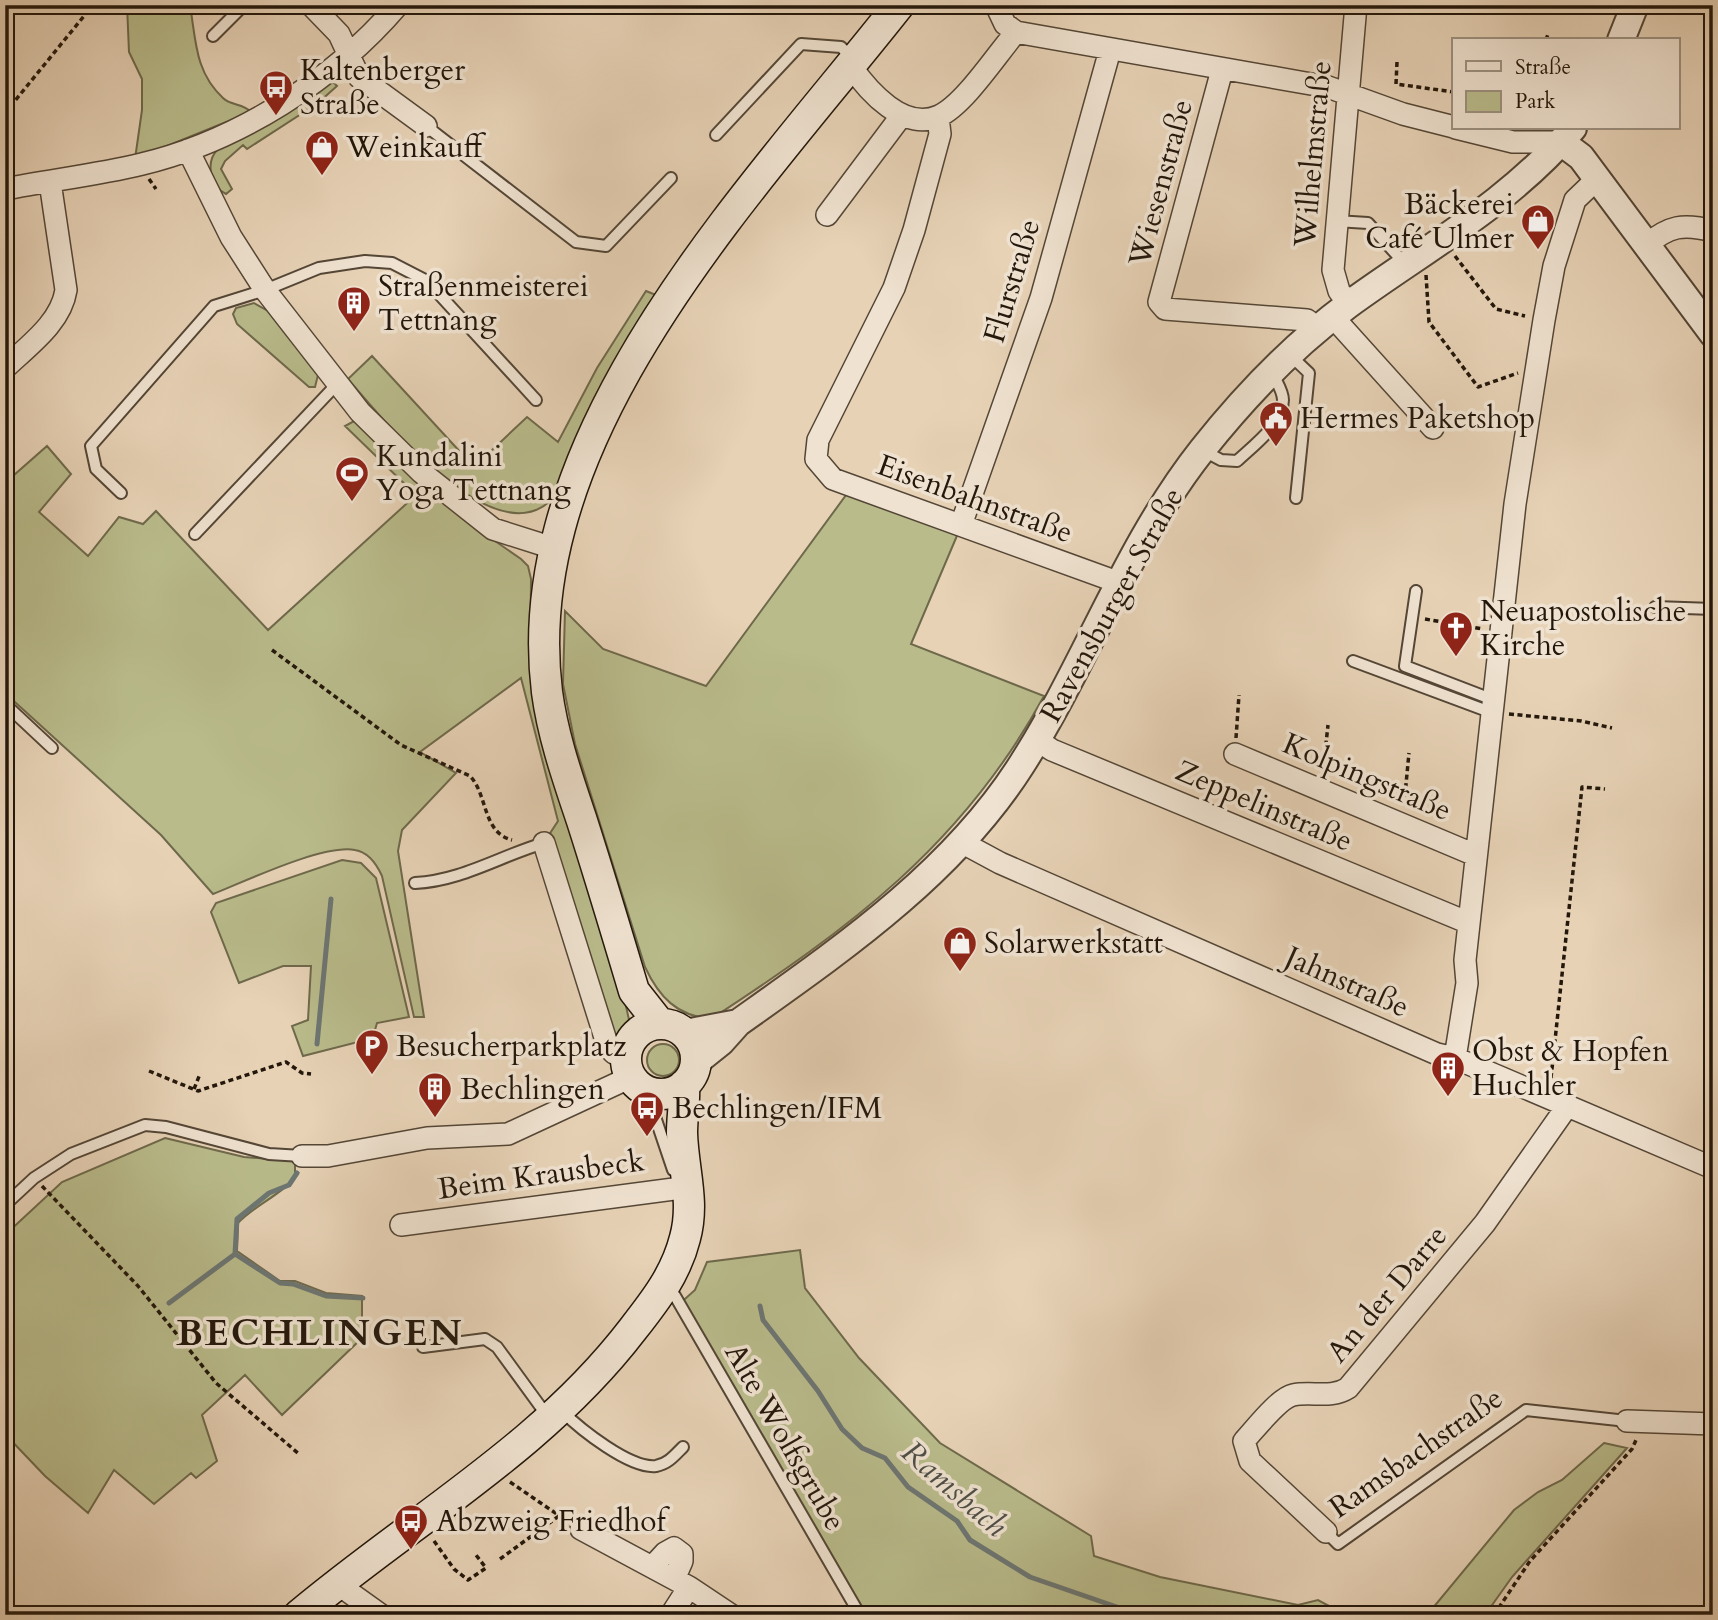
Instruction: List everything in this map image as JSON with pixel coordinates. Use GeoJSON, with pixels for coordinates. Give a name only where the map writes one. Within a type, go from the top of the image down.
{"type":"FeatureCollection","features":[{"type":"Feature","properties":{"kind":"main road"},"geometry":{"type":"LineString","coordinates":[[682,1134],[668,1119],[648,1058],[634,991],[553,724],[544,632],[553,548],[569,494],[609,402],[661,313],[706,249],[899,5]]}},
{"type":"Feature","properties":{"kind":"main road"},"geometry":{"type":"LineString","coordinates":[[299,1615],[488,1473],[555,1414],[622,1343],[665,1286],[686,1235],[689,1187],[682,1134],[694,1047],[648,1058]]}},
{"type":"Feature","properties":{"kind":"main road","name":"Ravensburger Straße"},"geometry":{"type":"LineString","coordinates":[[648,1058],[671,1093],[690,1074]]}},
{"type":"Feature","properties":{"kind":"street"},"geometry":{"type":"LineString","coordinates":[[311,5],[340,34],[359,77],[426,125]]}},
{"type":"Feature","properties":{"kind":"street"},"geometry":{"type":"LineString","coordinates":[[5,189],[145,164],[188,150],[268,111],[348,53],[398,5]]}},
{"type":"Feature","properties":{"kind":"street"},"geometry":{"type":"LineString","coordinates":[[996,5],[1005,24],[1016,32],[1328,87],[1452,126]]}},
{"type":"Feature","properties":{"kind":"street","name":"Wilhelmstraße"},"geometry":{"type":"LineString","coordinates":[[1333,317],[1339,291],[1333,270],[1356,5]]}},
{"type":"Feature","properties":{"kind":"street"},"geometry":{"type":"LineString","coordinates":[[1623,38],[1635,5]]}},
{"type":"Feature","properties":{"kind":"street"},"geometry":{"type":"LineString","coordinates":[[853,64],[874,94],[902,115],[915,118],[938,117],[961,98],[1016,32]]}},
{"type":"Feature","properties":{"kind":"street","name":"Flurstraße"},"geometry":{"type":"LineString","coordinates":[[961,525],[1041,298],[1110,50]]}},
{"type":"Feature","properties":{"kind":"street","name":"Wiesenstraße"},"geometry":{"type":"LineString","coordinates":[[1222,70],[1159,302],[1165,309],[1307,320],[1333,317]]}},
{"type":"Feature","properties":{"kind":"street"},"geometry":{"type":"LineString","coordinates":[[827,215],[902,115]]}},
{"type":"Feature","properties":{"kind":"street","name":"Eisenbahnstraße"},"geometry":{"type":"LineString","coordinates":[[938,117],[940,134],[914,230],[894,288],[818,440],[816,459],[833,479],[1120,583]]}},
{"type":"Feature","properties":{"kind":"street"},"geometry":{"type":"LineString","coordinates":[[1467,130],[1513,142],[1567,135],[1713,334]]}},
{"type":"Feature","properties":{"kind":"street","name":"Ravensburger Straße"},"geometry":{"type":"LineString","coordinates":[[690,1074],[738,1023],[905,896],[961,842],[1004,789],[1037,740],[1148,530],[1202,450],[1281,363],[1333,317],[1443,241],[1525,178],[1567,135]]}},
{"type":"Feature","properties":{"kind":"street"},"geometry":{"type":"LineString","coordinates":[[188,150],[231,237],[265,290],[337,384],[386,439],[493,529],[553,548]]}},
{"type":"Feature","properties":{"kind":"street","name":"Kolpingstraße"},"geometry":{"type":"LineString","coordinates":[[1455,1058],[1466,983],[1469,923],[1490,705],[1535,374],[1554,266],[1575,200],[1598,178]]}},
{"type":"Feature","properties":{"kind":"street"},"geometry":{"type":"LineString","coordinates":[[5,368],[55,318],[64,305],[66,290],[50,181]]}},
{"type":"Feature","properties":{"kind":"street"},"geometry":{"type":"LineString","coordinates":[[1646,246],[1665,229],[1680,225],[1713,231]]}},
{"type":"Feature","properties":{"kind":"street"},"geometry":{"type":"LineString","coordinates":[[1333,317],[1433,428]]}},
{"type":"Feature","properties":{"kind":"street","name":"Zeppelinstraße"},"geometry":{"type":"LineString","coordinates":[[1037,740],[1052,750],[1469,923]]}},
{"type":"Feature","properties":{"kind":"street","name":"Kolpingstraße"},"geometry":{"type":"LineString","coordinates":[[1235,754],[1475,855]]}},
{"type":"Feature","properties":{"kind":"street","name":"Jahnstraße"},"geometry":{"type":"LineString","coordinates":[[961,842],[1000,863],[1437,1054],[1455,1058],[1713,1168]]}},
{"type":"Feature","properties":{"kind":"street"},"geometry":{"type":"LineString","coordinates":[[534,846],[608,1047],[614,1053],[648,1058]]}},
{"type":"Feature","properties":{"kind":"street","name":"Ravensburger Straße"},"geometry":{"type":"LineString","coordinates":[[648,1058],[738,1023]]}},
{"type":"Feature","properties":{"kind":"street"},"geometry":{"type":"LineString","coordinates":[[302,1156],[328,1156],[427,1138],[508,1134],[648,1058]]}},
{"type":"Feature","properties":{"kind":"street","name":"An der Darre"},"geometry":{"type":"LineString","coordinates":[[1326,1532],[1250,1461],[1244,1441],[1292,1395],[1330,1394],[1348,1388],[1485,1223],[1559,1101]]}},
{"type":"Feature","properties":{"kind":"street","name":"Beim Krausbeck"},"geometry":{"type":"LineString","coordinates":[[401,1225],[689,1187]]}},
{"type":"Feature","properties":{"kind":"street","name":"Ramsbachstraße"},"geometry":{"type":"LineString","coordinates":[[1635,1422],[1713,1424]]}},
{"type":"Feature","properties":{"kind":"street"},"geometry":{"type":"LineString","coordinates":[[581,1529],[653,1566],[671,1549],[677,1550],[682,1561],[682,1582],[671,1615]]}},
{"type":"Feature","properties":{"kind":"street"},"geometry":{"type":"LineString","coordinates":[[682,1582],[731,1615]]}},
{"type":"Feature","properties":{"kind":"street"},"geometry":{"type":"LineString","coordinates":[[339,1585],[381,1615]]}},
{"type":"Feature","properties":{"kind":"lane"},"geometry":{"type":"LineString","coordinates":[[213,36],[244,5]]}},
{"type":"Feature","properties":{"kind":"lane"},"geometry":{"type":"LineString","coordinates":[[716,135],[801,44],[841,47],[853,64]]}},
{"type":"Feature","properties":{"kind":"lane"},"geometry":{"type":"LineString","coordinates":[[426,125],[576,242],[606,246],[671,178]]}},
{"type":"Feature","properties":{"kind":"lane"},"geometry":{"type":"LineString","coordinates":[[1336,221],[1368,223],[1411,262]]}},
{"type":"Feature","properties":{"kind":"lane"},"geometry":{"type":"LineString","coordinates":[[121,493],[96,469],[92,446],[214,306],[265,290],[319,268],[365,261],[392,263],[407,268],[427,281],[536,400]]}},
{"type":"Feature","properties":{"kind":"lane"},"geometry":{"type":"LineString","coordinates":[[1202,450],[1221,460],[1237,461],[1280,415],[1284,397],[1281,363],[1309,373],[1296,498]]}},
{"type":"Feature","properties":{"kind":"lane"},"geometry":{"type":"LineString","coordinates":[[195,534],[337,384]]}},
{"type":"Feature","properties":{"kind":"lane"},"geometry":{"type":"LineString","coordinates":[[1416,591],[1405,666],[1490,705]]}},
{"type":"Feature","properties":{"kind":"lane"},"geometry":{"type":"LineString","coordinates":[[1655,607],[1713,609]]}},
{"type":"Feature","properties":{"kind":"lane"},"geometry":{"type":"LineString","coordinates":[[1353,661],[1490,705]]}},
{"type":"Feature","properties":{"kind":"lane"},"geometry":{"type":"LineString","coordinates":[[5,704],[52,748]]}},
{"type":"Feature","properties":{"kind":"lane"},"geometry":{"type":"LineString","coordinates":[[415,883],[463,875],[534,846]]}},
{"type":"Feature","properties":{"kind":"lane"},"geometry":{"type":"LineString","coordinates":[[648,1058],[674,1172],[689,1187]]}},
{"type":"Feature","properties":{"kind":"lane"},"geometry":{"type":"LineString","coordinates":[[5,1205],[34,1178],[89,1145],[145,1125],[269,1154],[302,1156]]}},
{"type":"Feature","properties":{"kind":"lane","name":"Alte Wolfsgrube"},"geometry":{"type":"LineString","coordinates":[[665,1286],[675,1296],[860,1615]]}},
{"type":"Feature","properties":{"kind":"lane"},"geometry":{"type":"LineString","coordinates":[[423,1348],[485,1339],[497,1347],[555,1414],[625,1458],[654,1466],[667,1463],[683,1447]]}},
{"type":"Feature","properties":{"kind":"lane","name":"Ramsbachstraße"},"geometry":{"type":"LineString","coordinates":[[1326,1532],[1338,1544],[1504,1422],[1526,1410],[1635,1422]]}},
{"type":"Feature","properties":{"kind":"path"},"geometry":{"type":"LineString","coordinates":[[5,113],[93,5]]}},
{"type":"Feature","properties":{"kind":"path"},"geometry":{"type":"LineString","coordinates":[[1547,38],[1548,34]]}},
{"type":"Feature","properties":{"kind":"path"},"geometry":{"type":"LineString","coordinates":[[1398,62],[1396,84],[1452,92]]}},
{"type":"Feature","properties":{"kind":"path"},"geometry":{"type":"LineString","coordinates":[[1443,241],[1496,309],[1544,320]]}},
{"type":"Feature","properties":{"kind":"path"},"geometry":{"type":"LineString","coordinates":[[1411,262],[1429,279],[1430,322],[1478,387],[1517,373],[1535,374]]}},
{"type":"Feature","properties":{"kind":"path"},"geometry":{"type":"LineString","coordinates":[[1412,616],[1499,632]]}},
{"type":"Feature","properties":{"kind":"path"},"geometry":{"type":"LineString","coordinates":[[272,650],[401,745],[470,776],[478,784],[491,825],[498,834],[534,846]]}},
{"type":"Feature","properties":{"kind":"path"},"geometry":{"type":"LineString","coordinates":[[1235,754],[1238,695]]}},
{"type":"Feature","properties":{"kind":"path"},"geometry":{"type":"LineString","coordinates":[[1490,705],[1612,728]]}},
{"type":"Feature","properties":{"kind":"path"},"geometry":{"type":"LineString","coordinates":[[1322,791],[1328,725]]}},
{"type":"Feature","properties":{"kind":"path"},"geometry":{"type":"LineString","coordinates":[[1402,824],[1409,752]]}},
{"type":"Feature","properties":{"kind":"path"},"geometry":{"type":"LineString","coordinates":[[1559,1101],[1582,787],[1605,789]]}},
{"type":"Feature","properties":{"kind":"path"},"geometry":{"type":"LineString","coordinates":[[149,1071],[198,1091],[286,1062],[302,1073],[310,1074]]}},
{"type":"Feature","properties":{"kind":"path"},"geometry":{"type":"LineString","coordinates":[[194,1089],[200,1074]]}},
{"type":"Feature","properties":{"kind":"path"},"geometry":{"type":"LineString","coordinates":[[34,1178],[138,1286],[216,1383],[299,1454]]}},
{"type":"Feature","properties":{"kind":"path"},"geometry":{"type":"LineString","coordinates":[[1494,1615],[1530,1561],[1632,1449],[1635,1422]]}},
{"type":"Feature","properties":{"kind":"path"},"geometry":{"type":"LineString","coordinates":[[502,1476],[581,1529]]}},
{"type":"Feature","properties":{"kind":"path"},"geometry":{"type":"LineString","coordinates":[[500,1559],[559,1516]]}},
{"type":"Feature","properties":{"kind":"path"},"geometry":{"type":"LineString","coordinates":[[428,1534],[454,1569],[468,1580],[486,1568],[476,1555]]}},
{"type":"Feature","properties":{"kind":"green space"},"geometry":{"type":"Polygon","coordinates":[[[127,5],[190,5],[198,55],[207,78],[226,101],[251,112],[135,159],[142,110],[142,79],[129,52],[127,5]]]}},
{"type":"Feature","properties":{"kind":"green space"},"geometry":{"type":"Polygon","coordinates":[[[332,81],[337,86],[318,103],[247,149],[243,145],[225,161],[221,169],[232,189],[226,194],[216,185],[211,167],[218,149],[332,81]]]}},
{"type":"Feature","properties":{"kind":"green space"},"geometry":{"type":"Polygon","coordinates":[[[646,291],[661,297],[592,417],[560,486],[549,502],[525,513],[498,509],[469,496],[411,449],[348,379],[372,356],[474,467],[527,417],[558,442],[597,368],[646,291]]]}},
{"type":"Feature","properties":{"kind":"green space"},"geometry":{"type":"Polygon","coordinates":[[[254,303],[268,311],[318,375],[315,387],[309,387],[237,324],[233,314],[236,308],[254,303]]]}},
{"type":"Feature","properties":{"kind":"green space"},"geometry":{"type":"Polygon","coordinates":[[[356,420],[462,518],[528,566],[531,579],[530,674],[542,731],[623,993],[632,1033],[619,1051],[545,841],[558,821],[521,678],[420,752],[456,773],[402,830],[398,851],[424,1017],[414,1017],[382,876],[368,856],[355,850],[324,853],[284,865],[213,894],[161,835],[5,693],[5,483],[47,446],[71,474],[39,512],[88,556],[119,517],[143,524],[156,511],[268,630],[416,495],[345,426],[356,420]]]}},
{"type":"Feature","properties":{"kind":"green space"},"geometry":{"type":"Polygon","coordinates":[[[849,491],[959,531],[911,644],[1044,696],[1012,749],[977,797],[899,880],[810,952],[711,1019],[688,1014],[663,996],[645,967],[575,744],[563,684],[565,611],[603,649],[706,686],[849,491]]]}},
{"type":"Feature","properties":{"kind":"green space"},"geometry":{"type":"Polygon","coordinates":[[[342,860],[361,863],[376,878],[409,1017],[377,1023],[375,1030],[364,1033],[362,1041],[303,1056],[292,1026],[308,1020],[311,966],[283,966],[239,983],[211,912],[216,903],[342,860]]]}},
{"type":"Feature","properties":{"kind":"green space"},"geometry":{"type":"Polygon","coordinates":[[[663,1044],[674,1049],[679,1060],[674,1071],[663,1076],[652,1071],[647,1060],[652,1049],[663,1044]]]}},
{"type":"Feature","properties":{"kind":"green space"},"geometry":{"type":"Polygon","coordinates":[[[165,1138],[244,1157],[295,1161],[295,1173],[298,1173],[292,1180],[238,1223],[237,1251],[280,1281],[295,1281],[326,1293],[362,1296],[362,1338],[282,1415],[245,1375],[202,1415],[217,1461],[196,1478],[191,1473],[154,1504],[114,1470],[88,1513],[45,1476],[5,1434],[5,1235],[62,1182],[165,1138]]]}},
{"type":"Feature","properties":{"kind":"green space"},"geometry":{"type":"Polygon","coordinates":[[[800,1250],[805,1288],[859,1358],[940,1443],[1091,1536],[1094,1556],[1160,1577],[1298,1605],[1318,1600],[1346,1615],[857,1615],[676,1307],[695,1290],[707,1262],[800,1250]]]}},
{"type":"Feature","properties":{"kind":"green space"},"geometry":{"type":"Polygon","coordinates":[[[1604,1443],[1627,1448],[1512,1577],[1485,1615],[1427,1615],[1514,1510],[1538,1492],[1562,1480],[1604,1443]]]}},
{"type":"Feature","properties":{"kind":"waterway","name":"Ramsbach"},"geometry":{"type":"LineString","coordinates":[[317,1044],[331,899]]}},
{"type":"Feature","properties":{"kind":"waterway","name":"Ramsbach"},"geometry":{"type":"LineString","coordinates":[[297,1173],[289,1185],[269,1193],[237,1219],[235,1254],[280,1283],[293,1284],[326,1296],[363,1298]]}},
{"type":"Feature","properties":{"kind":"waterway"},"geometry":{"type":"LineString","coordinates":[[169,1303],[235,1254]]}},
{"type":"Feature","properties":{"kind":"waterway","name":"Ramsbach"},"geometry":{"type":"LineString","coordinates":[[760,1306],[763,1320],[818,1391],[842,1429],[862,1448],[885,1458],[908,1487],[957,1521],[970,1540],[1030,1577],[1140,1615]]}},
{"type":"Feature","properties":{"kind":"place","name":"Kaltenberger Straße"},"geometry":{"type":"Point","coordinates":[276,117]}},
{"type":"Feature","properties":{"kind":"place","name":"Weinkauff"},"geometry":{"type":"Point","coordinates":[322,177]}},
{"type":"Feature","properties":{"kind":"place","name":"Bäckerei Café Ulmer"},"geometry":{"type":"Point","coordinates":[1538,251]}},
{"type":"Feature","properties":{"kind":"place","name":"Straßenmeisterei Tettnang"},"geometry":{"type":"Point","coordinates":[354,333]}},
{"type":"Feature","properties":{"kind":"place","name":"Hermes Paketshop"},"geometry":{"type":"Point","coordinates":[1276,448]}},
{"type":"Feature","properties":{"kind":"place","name":"Kundalini Yoga Tettnang"},"geometry":{"type":"Point","coordinates":[352,503]}},
{"type":"Feature","properties":{"kind":"place","name":"Neuapostolische Kirche"},"geometry":{"type":"Point","coordinates":[1456,658]}},
{"type":"Feature","properties":{"kind":"place","name":"Solarwerkstatt"},"geometry":{"type":"Point","coordinates":[960,973]}},
{"type":"Feature","properties":{"kind":"place","name":"Besucherparkplatz"},"geometry":{"type":"Point","coordinates":[372,1076]}},
{"type":"Feature","properties":{"kind":"place","name":"Obst & Hopfen Huchler"},"geometry":{"type":"Point","coordinates":[1448,1098]}},
{"type":"Feature","properties":{"kind":"place","name":"Bechlingen"},"geometry":{"type":"Point","coordinates":[435,1119]}},
{"type":"Feature","properties":{"kind":"place","name":"Bechlingen/IFM"},"geometry":{"type":"Point","coordinates":[647,1138]}},
{"type":"Feature","properties":{"kind":"place","name":"Abzweig Friedhof"},"geometry":{"type":"Point","coordinates":[411,1551]}},
{"type":"Feature","properties":{"kind":"district","name":"BECHLINGEN"},"geometry":{"type":"Point","coordinates":[320,1333]}}]}
